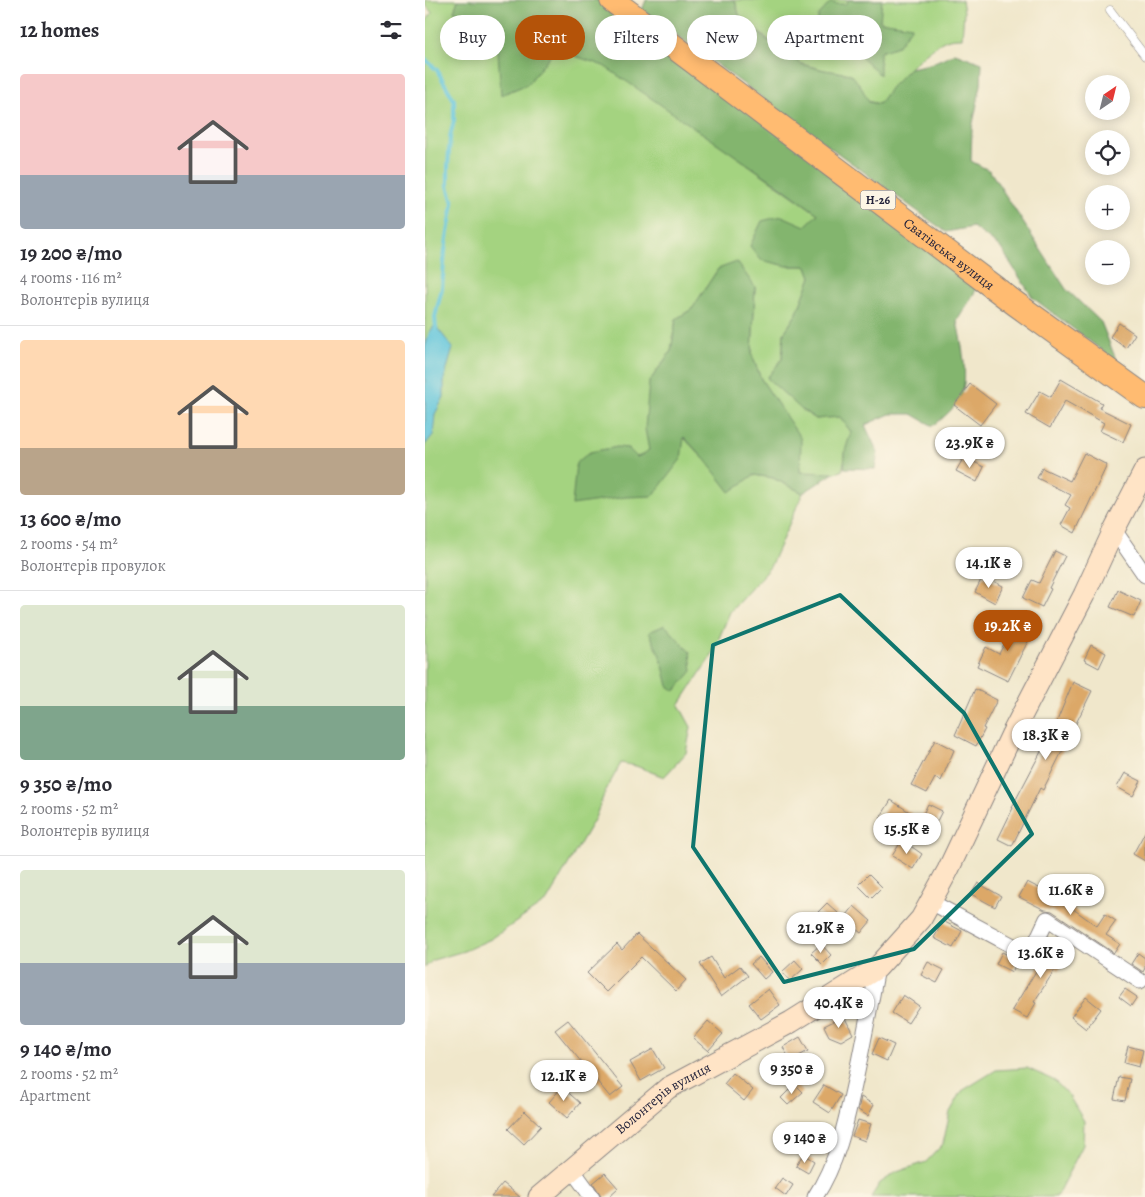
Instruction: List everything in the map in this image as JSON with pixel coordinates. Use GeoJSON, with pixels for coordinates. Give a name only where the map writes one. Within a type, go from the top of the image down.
{"type":"FeatureCollection","features":[{"type":"Feature","properties":{"kind":"main road","name":"Сватівська вулиця"},"geometry":{"type":"LineString","coordinates":[[612,0],[1016,304],[1145,397]]}},
{"type":"Feature","properties":{"kind":"street","name":"Волонтерів вулиця"},"geometry":{"type":"LineString","coordinates":[[539,1197],[668,1088],[791,1022],[877,968],[921,919],[949,870],[1012,734],[1084,595],[1114,530],[1145,470]]}},
{"type":"Feature","properties":{"kind":"street"},"geometry":{"type":"LineString","coordinates":[[1114,530],[1145,575]]}},
{"type":"Feature","properties":{"kind":"street"},"geometry":{"type":"LineString","coordinates":[[931,902],[1030,956],[1047,919],[1140,980]]}},
{"type":"Feature","properties":{"kind":"street"},"geometry":{"type":"LineString","coordinates":[[815,1197],[826,1180],[842,1139],[877,968]]}},
{"type":"Feature","properties":{"kind":"street"},"geometry":{"type":"LineString","coordinates":[[571,1168],[592,1197]]}},
{"type":"Feature","properties":{"kind":"lane"},"geometry":{"type":"LineString","coordinates":[[1110,10],[1145,56]]}},
{"type":"Feature","properties":{"kind":"highlighted area"},"geometry":{"type":"Polygon","coordinates":[[[840,595],[964,713],[1032,834],[914,949],[784,982],[693,847],[713,645],[840,595]]]}},
{"type":"Feature","properties":{"kind":"green space"},"geometry":{"type":"Polygon","coordinates":[[[425,0],[458,0],[456,7],[470,15],[440,15],[440,60],[505,60],[505,50],[515,49],[515,60],[585,60],[585,57],[605,66],[675,113],[818,214],[787,266],[807,266],[811,277],[797,313],[784,333],[782,359],[801,409],[816,419],[840,416],[851,432],[842,471],[821,477],[801,476],[781,410],[761,379],[752,355],[755,287],[718,269],[692,309],[676,319],[671,351],[649,382],[683,437],[706,461],[754,475],[773,478],[803,493],[770,567],[730,612],[712,655],[679,705],[691,727],[686,753],[664,777],[636,766],[621,763],[605,792],[595,818],[547,901],[491,939],[464,951],[433,960],[425,968],[425,23],[432,13],[425,4],[425,0]]]}},
{"type":"Feature","properties":{"kind":"green space"},"geometry":{"type":"Polygon","coordinates":[[[458,0],[604,0],[624,15],[595,15],[595,60],[677,60],[677,54],[967,270],[976,290],[957,321],[965,370],[963,390],[955,406],[933,426],[912,414],[890,414],[865,425],[878,453],[875,469],[844,468],[845,451],[851,432],[840,417],[816,419],[801,409],[767,378],[782,359],[784,333],[797,313],[811,277],[807,266],[787,266],[761,260],[750,246],[762,221],[782,216],[805,226],[818,214],[604,66],[585,59],[585,15],[515,15],[515,60],[547,60],[528,84],[501,95],[499,60],[505,60],[505,15],[461,15],[454,11],[458,0]]]}},
{"type":"Feature","properties":{"kind":"green space"},"geometry":{"type":"Polygon","coordinates":[[[646,0],[735,0],[739,15],[687,15],[687,43],[677,36],[677,15],[649,15],[642,10],[646,0]]]}},
{"type":"Feature","properties":{"kind":"green space"},"geometry":{"type":"Polygon","coordinates":[[[735,0],[962,0],[964,12],[962,38],[946,40],[928,51],[892,87],[879,104],[864,100],[851,74],[824,70],[801,64],[796,60],[882,60],[882,15],[767,15],[767,39],[757,31],[757,15],[739,15],[735,0]]]}},
{"type":"Feature","properties":{"kind":"green space"},"geometry":{"type":"Polygon","coordinates":[[[848,0],[882,0],[881,15],[819,15],[831,2],[846,4],[848,0]]]}},
{"type":"Feature","properties":{"kind":"green space"},"geometry":{"type":"Polygon","coordinates":[[[882,21],[912,26],[898,46],[882,51],[882,21]]]}},
{"type":"Feature","properties":{"kind":"green space"},"geometry":{"type":"Polygon","coordinates":[[[757,31],[767,40],[767,60],[795,60],[801,64],[824,70],[851,74],[860,85],[869,102],[879,104],[891,87],[910,68],[930,64],[955,53],[982,63],[981,85],[972,128],[971,161],[990,171],[1066,289],[1101,322],[1117,362],[1033,298],[1000,247],[973,227],[946,232],[710,60],[757,60],[757,31]]]}},
{"type":"Feature","properties":{"kind":"green space"},"geometry":{"type":"Polygon","coordinates":[[[864,60],[880,60],[880,75],[864,60]]]}},
{"type":"Feature","properties":{"kind":"green space"},"geometry":{"type":"Polygon","coordinates":[[[737,262],[755,287],[752,355],[761,379],[801,439],[800,472],[834,473],[803,493],[773,478],[754,475],[730,492],[684,437],[681,459],[653,496],[626,497],[572,505],[576,463],[590,452],[617,447],[628,448],[637,457],[649,450],[645,429],[649,382],[671,351],[676,319],[692,309],[718,269],[737,262]]]}},
{"type":"Feature","properties":{"kind":"green space"},"geometry":{"type":"Polygon","coordinates":[[[665,625],[690,652],[692,671],[675,691],[668,686],[661,658],[649,632],[665,625]]]}},
{"type":"Feature","properties":{"kind":"green space"},"geometry":{"type":"Polygon","coordinates":[[[1027,1068],[1055,1081],[1069,1096],[1084,1121],[1083,1145],[1056,1197],[871,1197],[880,1183],[897,1172],[926,1162],[943,1144],[950,1112],[962,1091],[996,1070],[1027,1068]]]}},
{"type":"Feature","properties":{"kind":"water"},"geometry":{"type":"Polygon","coordinates":[[[435,325],[453,348],[444,379],[444,397],[435,414],[433,435],[425,445],[425,348],[429,333],[435,325]]]}},
{"type":"Feature","properties":{"kind":"building"},"geometry":{"type":"Polygon","coordinates":[[[1119,323],[1135,334],[1126,348],[1110,337],[1119,323]]]}},
{"type":"Feature","properties":{"kind":"building"},"geometry":{"type":"Polygon","coordinates":[[[1061,379],[1102,403],[1099,408],[1131,424],[1123,442],[1100,431],[1104,423],[1065,401],[1050,428],[1026,414],[1040,391],[1051,397],[1061,379]]]}},
{"type":"Feature","properties":{"kind":"building"},"geometry":{"type":"Polygon","coordinates":[[[970,384],[996,404],[980,425],[954,405],[970,384]]]}},
{"type":"Feature","properties":{"kind":"building"},"geometry":{"type":"Polygon","coordinates":[[[1084,453],[1107,465],[1075,533],[1061,525],[1070,508],[1065,505],[1071,495],[1037,478],[1042,468],[1070,481],[1084,453]]]}},
{"type":"Feature","properties":{"kind":"building"},"geometry":{"type":"Polygon","coordinates":[[[964,457],[984,467],[977,482],[956,471],[964,457]]]}},
{"type":"Feature","properties":{"kind":"building"},"geometry":{"type":"Polygon","coordinates":[[[1055,551],[1065,556],[1042,607],[1023,598],[1032,580],[1039,583],[1055,551]]]}},
{"type":"Feature","properties":{"kind":"building"},"geometry":{"type":"Polygon","coordinates":[[[983,576],[1003,586],[995,603],[975,592],[983,576]]]}},
{"type":"Feature","properties":{"kind":"building"},"geometry":{"type":"Polygon","coordinates":[[[1118,590],[1141,601],[1134,617],[1110,607],[1118,590]]]}},
{"type":"Feature","properties":{"kind":"building"},"geometry":{"type":"Polygon","coordinates":[[[1017,618],[1035,627],[1008,681],[977,666],[986,647],[999,654],[1017,618]]]}},
{"type":"Feature","properties":{"kind":"building"},"geometry":{"type":"Polygon","coordinates":[[[1091,645],[1106,653],[1099,668],[1084,660],[1091,645]]]}},
{"type":"Feature","properties":{"kind":"building"},"geometry":{"type":"Polygon","coordinates":[[[1073,682],[1092,691],[1043,790],[1040,788],[1012,846],[998,839],[1012,807],[1057,721],[1073,682]]]}},
{"type":"Feature","properties":{"kind":"building"},"geometry":{"type":"Polygon","coordinates":[[[975,689],[997,700],[976,746],[955,735],[975,689]]]}},
{"type":"Feature","properties":{"kind":"building"},"geometry":{"type":"Polygon","coordinates":[[[935,740],[954,750],[941,781],[935,778],[927,793],[911,785],[935,740]]]}},
{"type":"Feature","properties":{"kind":"building"},"geometry":{"type":"Polygon","coordinates":[[[1125,773],[1141,781],[1133,796],[1117,787],[1125,773]]]}},
{"type":"Feature","properties":{"kind":"building"},"geometry":{"type":"Polygon","coordinates":[[[891,800],[911,813],[899,830],[880,818],[891,800]]]}},
{"type":"Feature","properties":{"kind":"building"},"geometry":{"type":"Polygon","coordinates":[[[928,804],[942,811],[936,823],[922,816],[928,804]]]}},
{"type":"Feature","properties":{"kind":"building"},"geometry":{"type":"Polygon","coordinates":[[[1145,832],[1145,861],[1133,854],[1145,832]]]}},
{"type":"Feature","properties":{"kind":"building"},"geometry":{"type":"Polygon","coordinates":[[[902,840],[922,854],[913,869],[892,856],[902,840]]]}},
{"type":"Feature","properties":{"kind":"building"},"geometry":{"type":"Polygon","coordinates":[[[869,874],[882,887],[871,898],[858,885],[869,874]]]}},
{"type":"Feature","properties":{"kind":"building"},"geometry":{"type":"Polygon","coordinates":[[[1027,882],[1055,896],[1097,926],[1105,914],[1116,921],[1106,935],[1120,944],[1114,953],[1052,911],[1045,910],[1019,897],[1027,882]]]}},
{"type":"Feature","properties":{"kind":"building"},"geometry":{"type":"Polygon","coordinates":[[[978,883],[1001,896],[995,907],[971,894],[978,883]]]}},
{"type":"Feature","properties":{"kind":"building"},"geometry":{"type":"Polygon","coordinates":[[[827,903],[838,913],[830,922],[818,912],[827,903]]]}},
{"type":"Feature","properties":{"kind":"building"},"geometry":{"type":"Polygon","coordinates":[[[854,906],[871,921],[861,933],[844,919],[854,906]]]}},
{"type":"Feature","properties":{"kind":"building"},"geometry":{"type":"Polygon","coordinates":[[[943,921],[962,931],[953,948],[934,938],[943,921]]]}},
{"type":"Feature","properties":{"kind":"building"},"geometry":{"type":"Polygon","coordinates":[[[637,934],[686,980],[676,991],[641,957],[606,992],[587,973],[617,944],[622,950],[637,934]]]}},
{"type":"Feature","properties":{"kind":"building"},"geometry":{"type":"Polygon","coordinates":[[[1054,942],[1071,954],[1059,970],[1056,968],[1034,1002],[1036,1003],[1027,1018],[1012,1010],[1054,942]]]}},
{"type":"Feature","properties":{"kind":"building"},"geometry":{"type":"Polygon","coordinates":[[[821,944],[831,955],[822,964],[811,953],[821,944]]]}},
{"type":"Feature","properties":{"kind":"building"},"geometry":{"type":"Polygon","coordinates":[[[1002,952],[1018,960],[1012,972],[996,964],[1002,952]]]}},
{"type":"Feature","properties":{"kind":"building"},"geometry":{"type":"Polygon","coordinates":[[[1138,953],[1145,958],[1143,972],[1131,964],[1138,953]]]}},
{"type":"Feature","properties":{"kind":"building"},"geometry":{"type":"Polygon","coordinates":[[[711,957],[724,978],[740,966],[748,976],[721,997],[700,964],[711,957]]]}},
{"type":"Feature","properties":{"kind":"building"},"geometry":{"type":"Polygon","coordinates":[[[759,957],[772,972],[764,979],[751,964],[759,957]]]}},
{"type":"Feature","properties":{"kind":"building"},"geometry":{"type":"Polygon","coordinates":[[[795,960],[803,969],[790,981],[782,972],[795,960]]]}},
{"type":"Feature","properties":{"kind":"building"},"geometry":{"type":"Polygon","coordinates":[[[928,962],[944,970],[937,983],[921,975],[928,962]]]}},
{"type":"Feature","properties":{"kind":"building"},"geometry":{"type":"Polygon","coordinates":[[[768,989],[780,1005],[761,1019],[749,1004],[768,989]]]}},
{"type":"Feature","properties":{"kind":"building"},"geometry":{"type":"Polygon","coordinates":[[[1125,989],[1137,997],[1131,1006],[1119,997],[1125,989]]]}},
{"type":"Feature","properties":{"kind":"building"},"geometry":{"type":"Polygon","coordinates":[[[903,995],[919,1006],[908,1023],[892,1013],[903,995]]]}},
{"type":"Feature","properties":{"kind":"building"},"geometry":{"type":"Polygon","coordinates":[[[1086,997],[1101,1009],[1086,1029],[1071,1017],[1086,997]]]}},
{"type":"Feature","properties":{"kind":"building"},"geometry":{"type":"Polygon","coordinates":[[[844,1016],[853,1034],[841,1041],[829,1036],[824,1026],[844,1016]]]}},
{"type":"Feature","properties":{"kind":"building"},"geometry":{"type":"Polygon","coordinates":[[[568,1020],[623,1087],[610,1097],[555,1030],[568,1020]]]}},
{"type":"Feature","properties":{"kind":"building"},"geometry":{"type":"Polygon","coordinates":[[[708,1021],[723,1034],[708,1051],[693,1038],[708,1021]]]}},
{"type":"Feature","properties":{"kind":"building"},"geometry":{"type":"Polygon","coordinates":[[[800,1037],[808,1051],[790,1061],[783,1047],[800,1037]]]}},
{"type":"Feature","properties":{"kind":"building"},"geometry":{"type":"Polygon","coordinates":[[[879,1038],[894,1045],[887,1061],[872,1054],[879,1038]]]}},
{"type":"Feature","properties":{"kind":"building"},"geometry":{"type":"Polygon","coordinates":[[[1128,1046],[1143,1050],[1139,1067],[1124,1063],[1128,1046]]]}},
{"type":"Feature","properties":{"kind":"building"},"geometry":{"type":"Polygon","coordinates":[[[653,1049],[664,1068],[641,1081],[630,1062],[653,1049]]]}},
{"type":"Feature","properties":{"kind":"building"},"geometry":{"type":"Polygon","coordinates":[[[733,1073],[753,1090],[744,1101],[724,1084],[733,1073]]]}},
{"type":"Feature","properties":{"kind":"building"},"geometry":{"type":"Polygon","coordinates":[[[1119,1077],[1130,1079],[1125,1101],[1114,1099],[1119,1077]]]}},
{"type":"Feature","properties":{"kind":"building"},"geometry":{"type":"Polygon","coordinates":[[[795,1084],[803,1092],[788,1105],[781,1098],[795,1084]]]}},
{"type":"Feature","properties":{"kind":"building"},"geometry":{"type":"Polygon","coordinates":[[[824,1085],[841,1095],[830,1113],[813,1102],[824,1085]]]}},
{"type":"Feature","properties":{"kind":"building"},"geometry":{"type":"Polygon","coordinates":[[[562,1087],[580,1103],[567,1118],[549,1102],[562,1087]]]}},
{"type":"Feature","properties":{"kind":"building"},"geometry":{"type":"Polygon","coordinates":[[[861,1097],[874,1105],[868,1116],[858,1110],[861,1097]]]}},
{"type":"Feature","properties":{"kind":"building"},"geometry":{"type":"Polygon","coordinates":[[[525,1111],[541,1126],[524,1144],[508,1129],[525,1111]]]}},
{"type":"Feature","properties":{"kind":"building"},"geometry":{"type":"Polygon","coordinates":[[[858,1120],[871,1124],[865,1141],[852,1136],[858,1120]]]}},
{"type":"Feature","properties":{"kind":"building"},"geometry":{"type":"Polygon","coordinates":[[[803,1154],[814,1161],[808,1173],[796,1166],[803,1154]]]}},
{"type":"Feature","properties":{"kind":"building"},"geometry":{"type":"Polygon","coordinates":[[[605,1173],[618,1188],[608,1197],[602,1197],[593,1183],[605,1173]]]}},
{"type":"Feature","properties":{"kind":"building"},"geometry":{"type":"Polygon","coordinates":[[[782,1178],[793,1185],[786,1196],[775,1188],[782,1178]]]}},
{"type":"Feature","properties":{"kind":"building"},"geometry":{"type":"Polygon","coordinates":[[[503,1183],[520,1197],[491,1197],[503,1183]]]}},
{"type":"Feature","properties":{"kind":"waterway"},"geometry":{"type":"LineString","coordinates":[[425,59],[437,70],[454,100],[454,120],[450,137],[448,166],[448,186],[453,203],[445,250],[442,288],[435,317],[436,329]]}}]}
